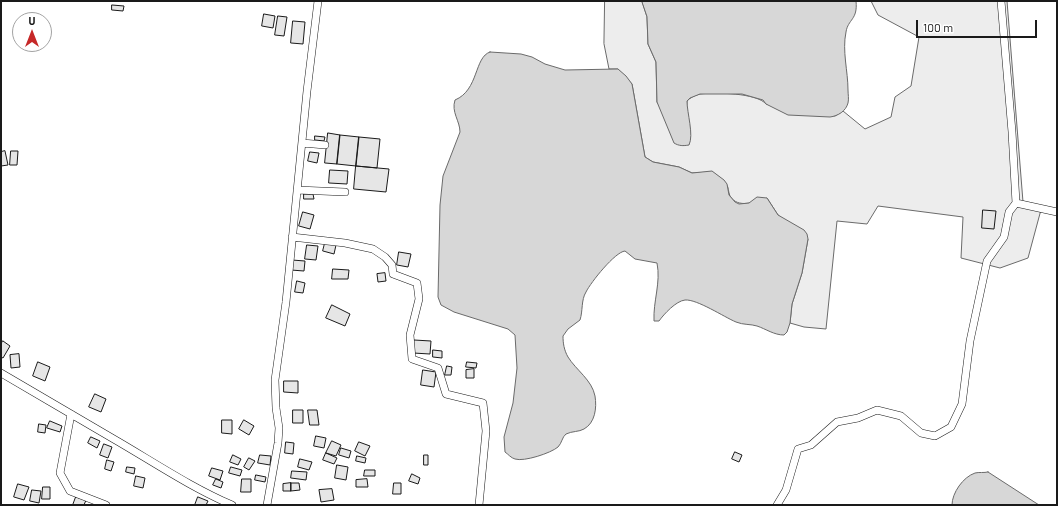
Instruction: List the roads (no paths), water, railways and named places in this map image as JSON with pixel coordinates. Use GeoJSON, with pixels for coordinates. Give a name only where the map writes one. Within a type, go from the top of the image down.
{"type":"FeatureCollection","features":[{"type":"Feature","properties":{"kind":"street"},"geometry":{"type":"LineString","coordinates":[[267,505],[279,428],[275,380],[286,302],[318,1]]}},
{"type":"Feature","properties":{"kind":"street"},"geometry":{"type":"LineString","coordinates":[[777,505],[786,490],[798,449],[811,445],[836,422],[858,418],[877,410],[901,416],[921,433],[935,436],[951,427],[962,404],[970,341],[987,261],[1004,237],[1009,212],[1016,203],[1012,132],[1001,1]]}},
{"type":"Feature","properties":{"kind":"street"},"geometry":{"type":"LineString","coordinates":[[302,143],[325,145]]}},
{"type":"Feature","properties":{"kind":"street"},"geometry":{"type":"LineString","coordinates":[[297,190],[345,192]]}},
{"type":"Feature","properties":{"kind":"street"},"geometry":{"type":"LineString","coordinates":[[1016,203],[1057,212]]}},
{"type":"Feature","properties":{"kind":"street"},"geometry":{"type":"LineString","coordinates":[[292,237],[345,243],[373,249],[385,257],[392,265],[393,274],[416,283],[419,299],[410,335],[412,359],[438,368],[446,394],[484,403],[486,431],[479,505]]}},
{"type":"Feature","properties":{"kind":"street"},"geometry":{"type":"LineString","coordinates":[[1,373],[206,494],[232,505]]}},
{"type":"Feature","properties":{"kind":"street"},"geometry":{"type":"LineString","coordinates":[[72,414],[60,473],[70,492],[106,505]]}}]}
